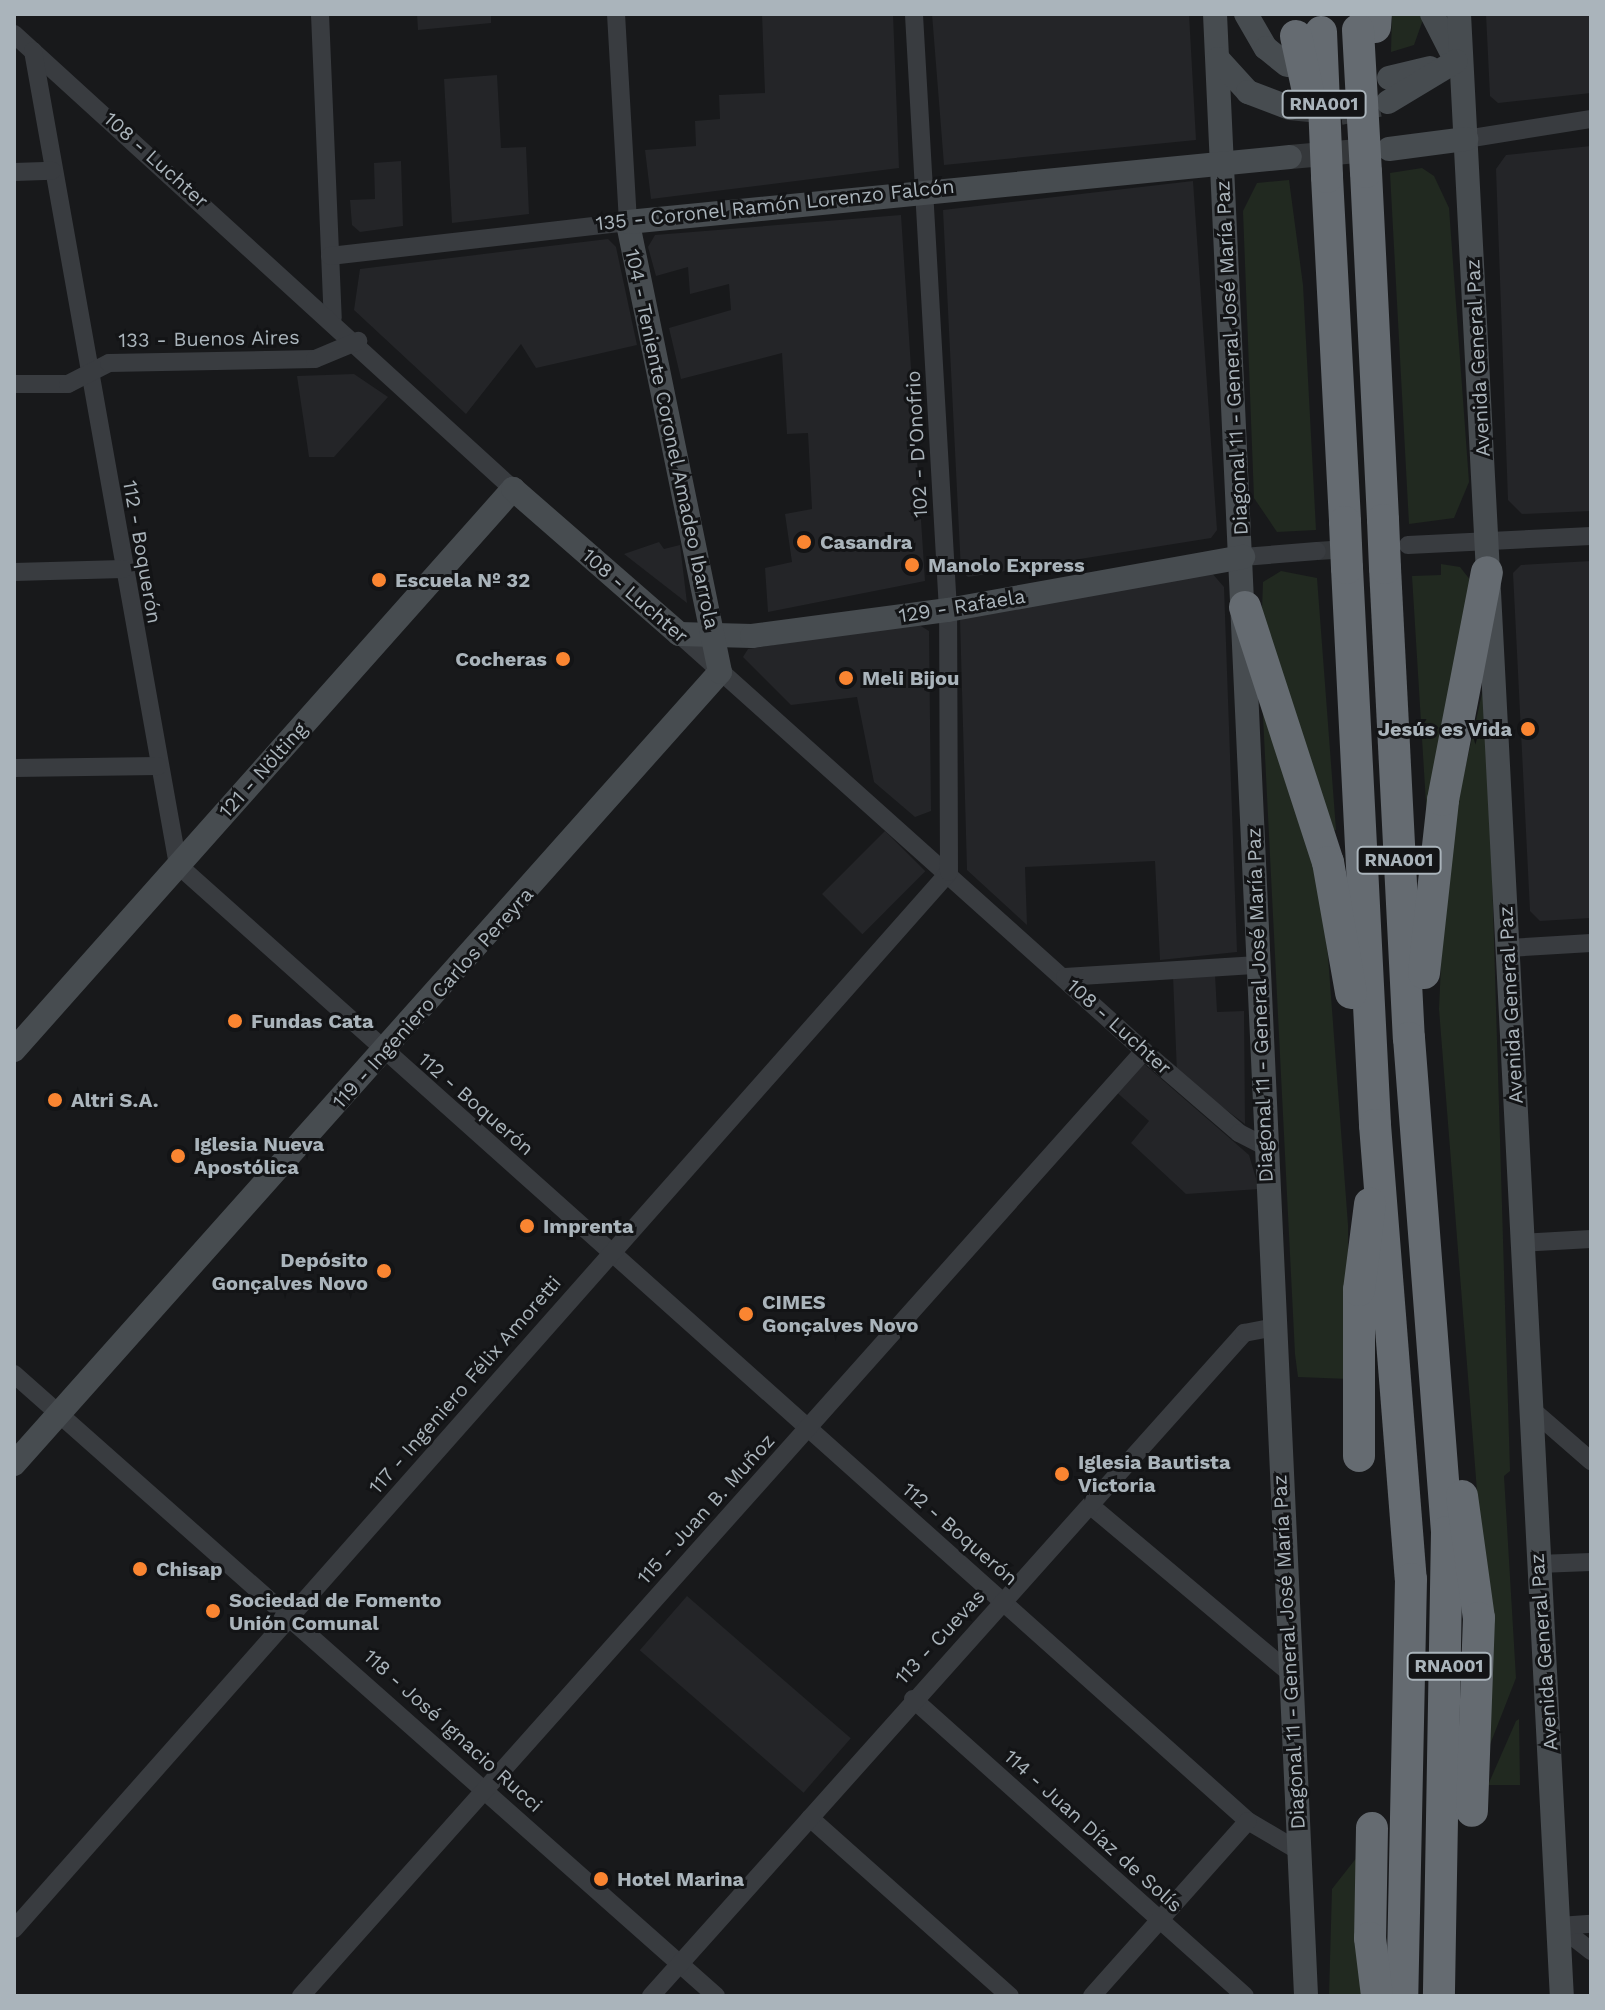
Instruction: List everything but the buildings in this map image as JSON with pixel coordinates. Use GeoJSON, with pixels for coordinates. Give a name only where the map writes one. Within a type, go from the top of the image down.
{"type":"FeatureCollection","features":[{"type":"Feature","properties":{"kind":"highway","name":"RNA001"},"geometry":{"type":"LineString","coordinates":[[1366,21],[1363,128],[1385,568],[1417,1152],[1449,1603],[1439,1996]]}},
{"type":"Feature","properties":{"kind":"highway","name":"RNA001"},"geometry":{"type":"LineString","coordinates":[[1303,32],[1327,178],[1375,1125],[1411,1579],[1402,1996]]}},
{"type":"Feature","properties":{"kind":"highway"},"geometry":{"type":"LineString","coordinates":[[1417,1152],[1433,864],[1486,557]]}},
{"type":"Feature","properties":{"kind":"highway"},"geometry":{"type":"LineString","coordinates":[[1245,607],[1328,862],[1375,1125]]}},
{"type":"Feature","properties":{"kind":"highway"},"geometry":{"type":"LineString","coordinates":[[1359,1456],[1361,1253],[1378,1158]]}},
{"type":"Feature","properties":{"kind":"highway"},"geometry":{"type":"LineString","coordinates":[[1432,1337],[1479,1618],[1472,1811]]}},
{"type":"Feature","properties":{"kind":"highway"},"geometry":{"type":"LineString","coordinates":[[1372,1828],[1369,1927],[1377,1996]]}},
{"type":"Feature","properties":{"kind":"street"},"geometry":{"type":"LineString","coordinates":[[320,14],[333,318]]}},
{"type":"Feature","properties":{"kind":"street","name":"104 - Teniente Coronel Amadeo Ibarrola"},"geometry":{"type":"LineString","coordinates":[[616,14],[628,222],[720,672]]}},
{"type":"Feature","properties":{"kind":"street","name":"102 - D'Onofrio"},"geometry":{"type":"LineString","coordinates":[[914,14],[948,610],[949,872]]}},
{"type":"Feature","properties":{"kind":"street","name":"Diagonal 11 - General José María Paz"},"geometry":{"type":"LineString","coordinates":[[1215,14],[1220,160],[1243,557],[1258,965],[1306,1996]]}},
{"type":"Feature","properties":{"kind":"street"},"geometry":{"type":"LineString","coordinates":[[1246,14],[1266,48],[1303,32]]}},
{"type":"Feature","properties":{"kind":"street"},"geometry":{"type":"LineString","coordinates":[[1388,90],[1456,61],[1432,14]]}},
{"type":"Feature","properties":{"kind":"street","name":"Avenida General Paz"},"geometry":{"type":"LineString","coordinates":[[1459,14],[1456,61],[1466,139],[1562,1996]]}},
{"type":"Feature","properties":{"kind":"street","name":"108 - Luchter"},"geometry":{"type":"LineString","coordinates":[[14,34],[333,318],[513,489],[949,872],[1144,1051],[1239,1133],[1266,1147]]}},
{"type":"Feature","properties":{"kind":"street","name":"112 - Boquerón"},"geometry":{"type":"LineString","coordinates":[[33,51],[88,375],[178,865],[1248,1821],[1299,1851]]}},
{"type":"Feature","properties":{"kind":"street"},"geometry":{"type":"LineString","coordinates":[[1218,59],[1248,92],[1290,108]]}},
{"type":"Feature","properties":{"kind":"street"},"geometry":{"type":"LineString","coordinates":[[1389,149],[1591,119]]}},
{"type":"Feature","properties":{"kind":"street","name":"135 - Coronel Ramón Lorenzo Falcón"},"geometry":{"type":"LineString","coordinates":[[330,256],[924,188],[1220,160],[1290,157]]}},
{"type":"Feature","properties":{"kind":"street"},"geometry":{"type":"LineString","coordinates":[[14,172],[52,171]]}},
{"type":"Feature","properties":{"kind":"street","name":"133 - Buenos Aires"},"geometry":{"type":"LineString","coordinates":[[14,384],[68,384],[109,363],[315,359],[358,341]]}},
{"type":"Feature","properties":{"kind":"street","name":"121 - Nölting"},"geometry":{"type":"LineString","coordinates":[[14,1050],[513,489]]}},
{"type":"Feature","properties":{"kind":"street"},"geometry":{"type":"LineString","coordinates":[[1408,545],[1486,557],[1591,536]]}},
{"type":"Feature","properties":{"kind":"street"},"geometry":{"type":"LineString","coordinates":[[1243,557],[1317,551]]}},
{"type":"Feature","properties":{"kind":"street","name":"129 - Rafaela"},"geometry":{"type":"LineString","coordinates":[[679,634],[715,636],[948,610],[1243,557]]}},
{"type":"Feature","properties":{"kind":"street"},"geometry":{"type":"LineString","coordinates":[[14,572],[123,569]]}},
{"type":"Feature","properties":{"kind":"street","name":"119 - Ingeniero Carlos Pereyra"},"geometry":{"type":"LineString","coordinates":[[14,1464],[385,1053],[720,672]]}},
{"type":"Feature","properties":{"kind":"street"},"geometry":{"type":"LineString","coordinates":[[14,768],[158,766]]}},
{"type":"Feature","properties":{"kind":"street","name":"117 - Ingeniero Félix Amoretti"},"geometry":{"type":"LineString","coordinates":[[14,1929],[949,872]]}},
{"type":"Feature","properties":{"kind":"street"},"geometry":{"type":"LineString","coordinates":[[1508,948],[1591,943]]}},
{"type":"Feature","properties":{"kind":"street"},"geometry":{"type":"LineString","coordinates":[[1065,977],[1258,965]]}},
{"type":"Feature","properties":{"kind":"street","name":"115 - Juan B. Muñoz"},"geometry":{"type":"LineString","coordinates":[[301,1996],[1144,1051]]}},
{"type":"Feature","properties":{"kind":"street"},"geometry":{"type":"LineString","coordinates":[[1521,1243],[1591,1239]]}},
{"type":"Feature","properties":{"kind":"street","name":"113 - Cuevas"},"geometry":{"type":"LineString","coordinates":[[651,1996],[913,1699],[1091,1506],[1244,1333],[1274,1327]]}},
{"type":"Feature","properties":{"kind":"street","name":"118 - José Ignacio Rucci"},"geometry":{"type":"LineString","coordinates":[[14,1374],[57,1417],[292,1615],[716,1996]]}},
{"type":"Feature","properties":{"kind":"street"},"geometry":{"type":"LineString","coordinates":[[1530,1408],[1591,1461]]}},
{"type":"Feature","properties":{"kind":"street"},"geometry":{"type":"LineString","coordinates":[[1091,1506],[1289,1672]]}},
{"type":"Feature","properties":{"kind":"street"},"geometry":{"type":"LineString","coordinates":[[1538,1564],[1591,1562]]}},
{"type":"Feature","properties":{"kind":"street","name":"114 - Juan Díaz de Solís"},"geometry":{"type":"LineString","coordinates":[[913,1699],[1245,1996]]}},
{"type":"Feature","properties":{"kind":"street"},"geometry":{"type":"LineString","coordinates":[[810,1818],[1010,1996]]}},
{"type":"Feature","properties":{"kind":"street"},"geometry":{"type":"LineString","coordinates":[[1092,1996],[1158,1918],[1248,1821]]}},
{"type":"Feature","properties":{"kind":"street"},"geometry":{"type":"LineString","coordinates":[[1559,1926],[1591,1924]]}},
{"type":"Feature","properties":{"kind":"street"},"geometry":{"type":"LineString","coordinates":[[1559,1926],[1591,1951]]}},
{"type":"Feature","properties":{"kind":"shaded area"},"geometry":{"type":"Polygon","coordinates":[[[417,14],[491,14],[491,23],[418,30],[417,14]]]}},
{"type":"Feature","properties":{"kind":"shaded area"},"geometry":{"type":"Polygon","coordinates":[[[762,14],[893,14],[899,168],[651,199],[645,150],[696,146],[695,121],[720,119],[719,95],[765,93],[762,14]]]}},
{"type":"Feature","properties":{"kind":"shaded area"},"geometry":{"type":"Polygon","coordinates":[[[932,14],[1189,14],[1196,140],[944,165],[932,14]]]}},
{"type":"Feature","properties":{"kind":"shaded area"},"geometry":{"type":"Polygon","coordinates":[[[1392,14],[1425,14],[1414,45],[1391,52],[1392,14]]]}},
{"type":"Feature","properties":{"kind":"shaded area"},"geometry":{"type":"Polygon","coordinates":[[[1486,14],[1591,14],[1591,93],[1498,103],[1490,96],[1486,14]]]}},
{"type":"Feature","properties":{"kind":"shaded area"},"geometry":{"type":"Polygon","coordinates":[[[497,75],[501,148],[526,147],[529,214],[452,223],[444,79],[497,75]]]}},
{"type":"Feature","properties":{"kind":"shaded area"},"geometry":{"type":"Polygon","coordinates":[[[1591,146],[1591,511],[1522,514],[1508,500],[1496,169],[1506,155],[1591,146]]]}},
{"type":"Feature","properties":{"kind":"shaded area"},"geometry":{"type":"Polygon","coordinates":[[[401,161],[403,226],[360,232],[352,225],[350,200],[375,199],[374,163],[401,161]]]}},
{"type":"Feature","properties":{"kind":"shaded area"},"geometry":{"type":"Polygon","coordinates":[[[1422,168],[1434,176],[1449,208],[1469,482],[1454,518],[1409,524],[1390,173],[1422,168]]]}},
{"type":"Feature","properties":{"kind":"shaded area"},"geometry":{"type":"Polygon","coordinates":[[[1289,180],[1303,285],[1316,530],[1277,532],[1254,498],[1243,211],[1257,183],[1289,180]]]}},
{"type":"Feature","properties":{"kind":"shaded area"},"geometry":{"type":"Polygon","coordinates":[[[1193,181],[1217,530],[1211,538],[968,577],[961,571],[943,210],[1193,181]]]}},
{"type":"Feature","properties":{"kind":"shaded area"},"geometry":{"type":"Polygon","coordinates":[[[901,215],[925,581],[768,612],[765,568],[792,562],[785,514],[812,509],[808,433],[787,434],[782,353],[681,379],[669,328],[731,310],[729,284],[690,294],[688,267],[656,276],[648,247],[655,235],[901,215]]]}},
{"type":"Feature","properties":{"kind":"shaded area"},"geometry":{"type":"Polygon","coordinates":[[[608,239],[616,247],[637,345],[536,368],[521,344],[466,414],[354,310],[360,269],[608,239]]]}},
{"type":"Feature","properties":{"kind":"shaded area"},"geometry":{"type":"Polygon","coordinates":[[[354,374],[388,397],[334,457],[309,457],[297,376],[354,374]]]}},
{"type":"Feature","properties":{"kind":"shaded area"},"geometry":{"type":"Polygon","coordinates":[[[659,542],[664,549],[680,545],[687,603],[624,554],[659,542]]]}},
{"type":"Feature","properties":{"kind":"shaded area"},"geometry":{"type":"Polygon","coordinates":[[[1591,561],[1591,918],[1540,921],[1530,911],[1513,573],[1521,565],[1591,561]]]}},
{"type":"Feature","properties":{"kind":"shaded area"},"geometry":{"type":"Polygon","coordinates":[[[1441,564],[1460,567],[1471,581],[1428,836],[1412,576],[1441,575],[1441,564]]]}},
{"type":"Feature","properties":{"kind":"shaded area"},"geometry":{"type":"Polygon","coordinates":[[[1281,571],[1317,578],[1336,830],[1329,830],[1262,610],[1263,582],[1281,571]]]}},
{"type":"Feature","properties":{"kind":"shaded area"},"geometry":{"type":"Polygon","coordinates":[[[1211,572],[1224,587],[1237,952],[1160,960],[1155,861],[1025,867],[1027,925],[967,870],[960,618],[1211,572]]]}},
{"type":"Feature","properties":{"kind":"shaded area"},"geometry":{"type":"Polygon","coordinates":[[[916,623],[929,631],[931,811],[915,817],[874,782],[857,697],[791,705],[743,657],[748,649],[916,623]]]}},
{"type":"Feature","properties":{"kind":"shaded area"},"geometry":{"type":"Polygon","coordinates":[[[1486,676],[1510,1471],[1504,1476],[1516,1678],[1484,1760],[1480,1529],[1439,1009],[1446,853],[1486,676]]]}},
{"type":"Feature","properties":{"kind":"shaded area"},"geometry":{"type":"Polygon","coordinates":[[[1262,696],[1314,848],[1328,956],[1348,1225],[1349,1379],[1298,1377],[1295,1354],[1262,696]]]}},
{"type":"Feature","properties":{"kind":"shaded area"},"geometry":{"type":"Polygon","coordinates":[[[885,831],[925,871],[862,934],[822,894],[885,831]]]}},
{"type":"Feature","properties":{"kind":"shaded area"},"geometry":{"type":"Polygon","coordinates":[[[1215,974],[1217,1012],[1244,1011],[1245,1124],[1177,1073],[1173,976],[1215,974]]]}},
{"type":"Feature","properties":{"kind":"shaded area"},"geometry":{"type":"Polygon","coordinates":[[[1143,1063],[1249,1155],[1259,1189],[1186,1194],[1131,1143],[1149,1121],[1113,1089],[1143,1063]]]}},
{"type":"Feature","properties":{"kind":"shaded area"},"geometry":{"type":"Polygon","coordinates":[[[687,1596],[851,1738],[804,1793],[640,1650],[687,1596]]]}},
{"type":"Feature","properties":{"kind":"shaded area"},"geometry":{"type":"Polygon","coordinates":[[[1519,1719],[1520,1785],[1488,1785],[1516,1721],[1519,1719]]]}},
{"type":"Feature","properties":{"kind":"shaded area"},"geometry":{"type":"Polygon","coordinates":[[[1361,1852],[1364,1996],[1329,1996],[1332,1889],[1361,1852]]]}},
{"type":"Feature","properties":{"kind":"tunnel"},"geometry":{"type":"LineString","coordinates":[[1290,108],[1340,113],[1379,105]]}},
{"type":"Feature","properties":{"kind":"tunnel"},"geometry":{"type":"LineString","coordinates":[[1290,157],[1379,149]]}},
{"type":"Feature","properties":{"kind":"tunnel"},"geometry":{"type":"LineString","coordinates":[[1317,551],[1393,546]]}},
{"type":"Feature","properties":{"kind":"place","name":"Casandra"},"geometry":{"type":"Point","coordinates":[804,542]}},
{"type":"Feature","properties":{"kind":"place","name":"Manolo Express"},"geometry":{"type":"Point","coordinates":[912,565]}},
{"type":"Feature","properties":{"kind":"place","name":"Escuela Nº 32"},"geometry":{"type":"Point","coordinates":[379,580]}},
{"type":"Feature","properties":{"kind":"place","name":"Cocheras"},"geometry":{"type":"Point","coordinates":[563,659]}},
{"type":"Feature","properties":{"kind":"place","name":"Meli Bijou"},"geometry":{"type":"Point","coordinates":[846,678]}},
{"type":"Feature","properties":{"kind":"place","name":"Jesús es Vida"},"geometry":{"type":"Point","coordinates":[1528,729]}},
{"type":"Feature","properties":{"kind":"place","name":"Fundas Cata"},"geometry":{"type":"Point","coordinates":[235,1021]}},
{"type":"Feature","properties":{"kind":"place","name":"Altri S.A."},"geometry":{"type":"Point","coordinates":[55,1100]}},
{"type":"Feature","properties":{"kind":"place","name":"Iglesia Nueva Apostólica"},"geometry":{"type":"Point","coordinates":[178,1156]}},
{"type":"Feature","properties":{"kind":"place","name":"Imprenta"},"geometry":{"type":"Point","coordinates":[527,1226]}},
{"type":"Feature","properties":{"kind":"place","name":"Depósito Gonçalves Novo"},"geometry":{"type":"Point","coordinates":[384,1271]}},
{"type":"Feature","properties":{"kind":"place","name":"CIMES Gonçalves Novo"},"geometry":{"type":"Point","coordinates":[746,1314]}},
{"type":"Feature","properties":{"kind":"place","name":"Iglesia Bautista Victoria"},"geometry":{"type":"Point","coordinates":[1062,1474]}},
{"type":"Feature","properties":{"kind":"place","name":"Chisap"},"geometry":{"type":"Point","coordinates":[140,1569]}},
{"type":"Feature","properties":{"kind":"place","name":"Sociedad de Fomento Unión Comunal"},"geometry":{"type":"Point","coordinates":[213,1611]}},
{"type":"Feature","properties":{"kind":"place","name":"Hotel Marina"},"geometry":{"type":"Point","coordinates":[601,1879]}}]}
